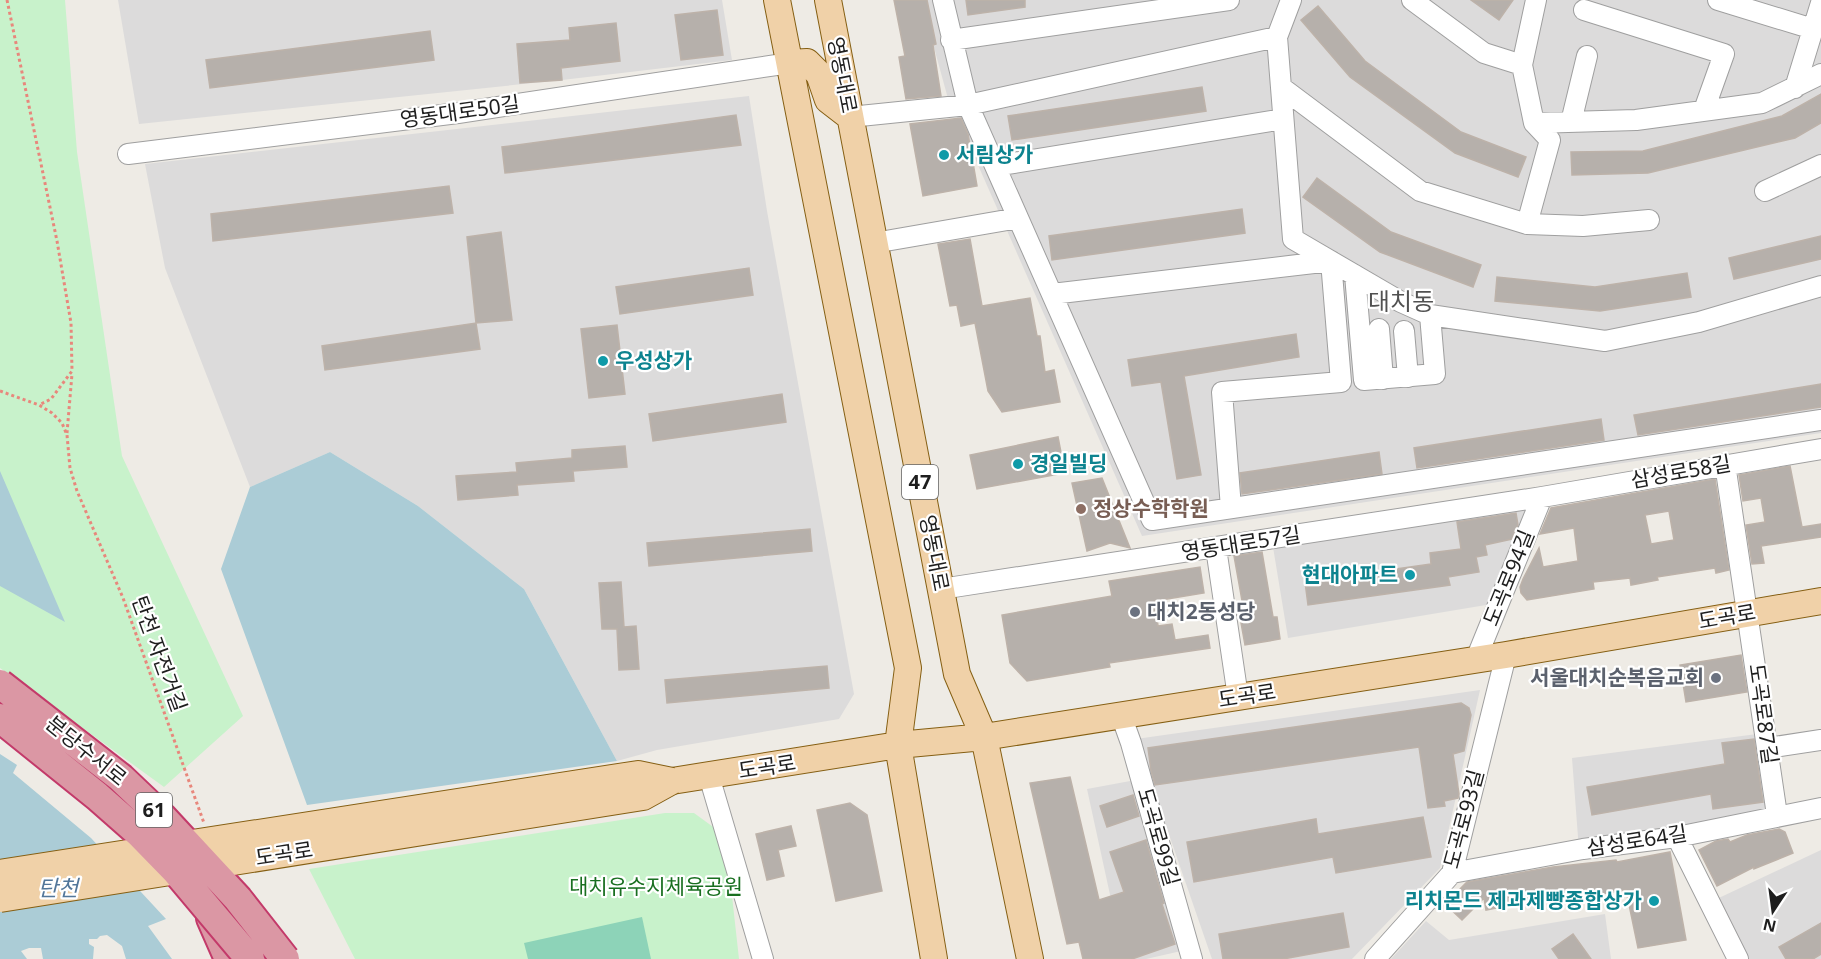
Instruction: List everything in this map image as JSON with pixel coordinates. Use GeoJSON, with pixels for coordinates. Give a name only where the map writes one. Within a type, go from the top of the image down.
{"type":"FeatureCollection","features":[{"type":"Feature","properties":{"kind":"highway","name":"분당수서로"},"geometry":{"type":"LineString","coordinates":[[0,684],[121,778],[162,817],[237,899],[285,959]]}},
{"type":"Feature","properties":{"kind":"highway","name":"분당수서로"},"geometry":{"type":"LineString","coordinates":[[0,718],[139,833],[176,871],[250,959]]}},
{"type":"Feature","properties":{"kind":"highway"},"geometry":{"type":"LineString","coordinates":[[206,907],[228,959]]}},
{"type":"Feature","properties":{"kind":"main road","name":"47"},"geometry":{"type":"LineString","coordinates":[[777,0],[908,668],[898,745],[934,959]]}},
{"type":"Feature","properties":{"kind":"main road","name":"영동대로"},"geometry":{"type":"LineString","coordinates":[[828,0],[957,674],[984,737],[1030,959]]}},
{"type":"Feature","properties":{"kind":"main road"},"geometry":{"type":"LineString","coordinates":[[790,63],[807,62],[819,74],[828,100],[850,117]]}},
{"type":"Feature","properties":{"kind":"main road","name":"도곡로"},"geometry":{"type":"LineString","coordinates":[[0,873],[638,774],[672,781],[898,745],[984,737],[1506,655],[1821,601]]}},
{"type":"Feature","properties":{"kind":"main road","name":"도곡로"},"geometry":{"type":"LineString","coordinates":[[0,899],[643,797],[672,781]]}},
{"type":"Feature","properties":{"kind":"street"},"geometry":{"type":"LineString","coordinates":[[943,0],[968,105],[1152,520],[1821,420]]}},
{"type":"Feature","properties":{"kind":"street"},"geometry":{"type":"LineString","coordinates":[[951,40],[1229,0]]}},
{"type":"Feature","properties":{"kind":"street"},"geometry":{"type":"LineString","coordinates":[[1286,266],[1293,238],[1277,37],[1291,0]]}},
{"type":"Feature","properties":{"kind":"street"},"geometry":{"type":"LineString","coordinates":[[1412,0],[1484,53],[1522,65]]}},
{"type":"Feature","properties":{"kind":"street"},"geometry":{"type":"LineString","coordinates":[[1527,224],[1550,140],[1534,123],[1522,65],[1536,0]]}},
{"type":"Feature","properties":{"kind":"street"},"geometry":{"type":"LineString","coordinates":[[1718,0],[1812,29]]}},
{"type":"Feature","properties":{"kind":"street"},"geometry":{"type":"LineString","coordinates":[[1795,88],[1821,3]]}},
{"type":"Feature","properties":{"kind":"street"},"geometry":{"type":"LineString","coordinates":[[1584,10],[1724,54],[1704,110]]}},
{"type":"Feature","properties":{"kind":"street"},"geometry":{"type":"LineString","coordinates":[[850,117],[968,105],[1277,37]]}},
{"type":"Feature","properties":{"kind":"street"},"geometry":{"type":"LineString","coordinates":[[1571,122],[1587,56]]}},
{"type":"Feature","properties":{"kind":"street","name":"영동대로50길"},"geometry":{"type":"LineString","coordinates":[[128,154],[458,113],[790,63]]}},
{"type":"Feature","properties":{"kind":"street"},"geometry":{"type":"LineString","coordinates":[[1534,123],[1636,120],[1762,103],[1821,74]]}},
{"type":"Feature","properties":{"kind":"street"},"geometry":{"type":"LineString","coordinates":[[1281,87],[1420,191],[1527,224],[1583,226],[1648,220]]}},
{"type":"Feature","properties":{"kind":"street"},"geometry":{"type":"LineString","coordinates":[[995,166],[1282,119]]}},
{"type":"Feature","properties":{"kind":"street"},"geometry":{"type":"LineString","coordinates":[[1765,191],[1821,165]]}},
{"type":"Feature","properties":{"kind":"street"},"geometry":{"type":"LineString","coordinates":[[874,243],[1018,218]]}},
{"type":"Feature","properties":{"kind":"street"},"geometry":{"type":"LineString","coordinates":[[1293,238],[1401,302],[1430,315],[1605,341],[1699,322],[1821,286]]}},
{"type":"Feature","properties":{"kind":"street"},"geometry":{"type":"LineString","coordinates":[[1052,294],[1331,261]]}},
{"type":"Feature","properties":{"kind":"street"},"geometry":{"type":"LineString","coordinates":[[1231,508],[1221,392],[1341,382],[1331,261]]}},
{"type":"Feature","properties":{"kind":"street"},"geometry":{"type":"LineString","coordinates":[[1355,275],[1364,380],[1435,375],[1430,315]]}},
{"type":"Feature","properties":{"kind":"street"},"geometry":{"type":"LineString","coordinates":[[1379,329],[1383,379]]}},
{"type":"Feature","properties":{"kind":"street"},"geometry":{"type":"LineString","coordinates":[[1404,331],[1408,376]]}},
{"type":"Feature","properties":{"kind":"street","name":"삼성로58길"},"geometry":{"type":"LineString","coordinates":[[1542,497],[1821,449]]}},
{"type":"Feature","properties":{"kind":"street","name":"도곡로87길"},"geometry":{"type":"LineString","coordinates":[[1725,464],[1777,815]]}},
{"type":"Feature","properties":{"kind":"street","name":"영동대로57길"},"geometry":{"type":"LineString","coordinates":[[941,589],[1542,497]]}},
{"type":"Feature","properties":{"kind":"street","name":"도곡로94길"},"geometry":{"type":"LineString","coordinates":[[1476,659],[1542,497]]}},
{"type":"Feature","properties":{"kind":"street"},"geometry":{"type":"LineString","coordinates":[[1216,548],[1238,698]]}},
{"type":"Feature","properties":{"kind":"street","name":"도곡로93길"},"geometry":{"type":"LineString","coordinates":[[1375,959],[1452,873],[1506,655]]}},
{"type":"Feature","properties":{"kind":"street","name":"도곡로99길"},"geometry":{"type":"LineString","coordinates":[[1121,715],[1134,753],[1192,959]]}},
{"type":"Feature","properties":{"kind":"street"},"geometry":{"type":"LineString","coordinates":[[1768,748],[1821,740]]}},
{"type":"Feature","properties":{"kind":"street"},"geometry":{"type":"LineString","coordinates":[[709,776],[764,959]]}},
{"type":"Feature","properties":{"kind":"street","name":"삼성로64길"},"geometry":{"type":"LineString","coordinates":[[1452,873],[1583,849],[1677,837],[1777,815],[1821,808]]}},
{"type":"Feature","properties":{"kind":"street"},"geometry":{"type":"LineString","coordinates":[[1677,837],[1738,959]]}},
{"type":"Feature","properties":{"kind":"path","name":"탄천 자전거길"},"geometry":{"type":"LineString","coordinates":[[8,0],[57,241],[71,323],[72,372],[67,435],[70,468],[77,491],[123,598],[205,825]]}},
{"type":"Feature","properties":{"kind":"path"},"geometry":{"type":"LineString","coordinates":[[39,405],[51,399],[72,372]]}},
{"type":"Feature","properties":{"kind":"path"},"geometry":{"type":"LineString","coordinates":[[0,391],[39,405],[52,413],[62,423],[67,435]]}},
{"type":"Feature","properties":{"kind":"shaded area"},"geometry":{"type":"Polygon","coordinates":[[[118,0],[722,0],[732,60],[139,124],[118,0]]]}},
{"type":"Feature","properties":{"kind":"shaded area"},"geometry":{"type":"Polygon","coordinates":[[[921,0],[1821,0],[1821,433],[1142,536],[947,95],[921,0]]]}},
{"type":"Feature","properties":{"kind":"shaded area"},"geometry":{"type":"Polygon","coordinates":[[[749,96],[767,211],[854,694],[839,719],[657,750],[617,761],[524,589],[418,506],[330,452],[250,487],[165,268],[145,164],[749,96]]]}},
{"type":"Feature","properties":{"kind":"shaded area"},"geometry":{"type":"Polygon","coordinates":[[[1542,497],[1498,603],[1288,638],[1272,541],[1542,497]]]}},
{"type":"Feature","properties":{"kind":"shaded area"},"geometry":{"type":"Polygon","coordinates":[[[1480,690],[1440,868],[1352,959],[1212,959],[1136,739],[1480,690]]]}},
{"type":"Feature","properties":{"kind":"shaded area"},"geometry":{"type":"Polygon","coordinates":[[[1765,733],[1777,815],[1579,850],[1572,758],[1765,733]]]}},
{"type":"Feature","properties":{"kind":"shaded area"},"geometry":{"type":"Polygon","coordinates":[[[1141,779],[1190,949],[1146,959],[1124,959],[1087,789],[1141,779]]]}},
{"type":"Feature","properties":{"kind":"shaded area"},"geometry":{"type":"Polygon","coordinates":[[[1821,850],[1821,959],[1734,959],[1706,904],[1821,850]]]}},
{"type":"Feature","properties":{"kind":"shaded area"},"geometry":{"type":"Polygon","coordinates":[[[1605,914],[1611,959],[1391,959],[1426,921],[1449,940],[1605,914]]]}},
{"type":"Feature","properties":{"kind":"green space"},"geometry":{"type":"Polygon","coordinates":[[[0,0],[65,0],[77,152],[122,456],[243,716],[164,787],[0,668],[0,0]]]}},
{"type":"Feature","properties":{"kind":"green space","name":"대치유수지체육공원"},"geometry":{"type":"Polygon","coordinates":[[[665,813],[694,813],[716,829],[731,887],[739,959],[355,959],[309,869],[665,813]]]}},
{"type":"Feature","properties":{"kind":"green space"},"geometry":{"type":"Polygon","coordinates":[[[642,917],[651,959],[528,959],[524,943],[642,917]]]}},
{"type":"Feature","properties":{"kind":"water"},"geometry":{"type":"Polygon","coordinates":[[[330,452],[418,506],[524,589],[617,761],[307,805],[221,569],[250,487],[330,452]]]}},
{"type":"Feature","properties":{"kind":"water"},"geometry":{"type":"Polygon","coordinates":[[[0,471],[65,622],[0,586],[0,471]]]}},
{"type":"Feature","properties":{"kind":"water","name":"탄천"},"geometry":{"type":"Polygon","coordinates":[[[0,754],[17,765],[13,773],[91,838],[166,919],[148,926],[172,959],[126,959],[122,946],[107,935],[89,939],[89,944],[94,947],[93,959],[43,959],[41,948],[29,948],[21,951],[27,959],[0,959],[0,754]]]}},
{"type":"Feature","properties":{"kind":"building"},"geometry":{"type":"Polygon","coordinates":[[[894,0],[927,0],[936,44],[933,45],[941,96],[906,99],[899,57],[905,56],[894,0]]]}},
{"type":"Feature","properties":{"kind":"building"},"geometry":{"type":"Polygon","coordinates":[[[966,0],[1025,0],[1025,7],[968,15],[966,0]]]}},
{"type":"Feature","properties":{"kind":"building"},"geometry":{"type":"Polygon","coordinates":[[[1471,0],[1513,0],[1499,20],[1471,0]]]}},
{"type":"Feature","properties":{"kind":"building"},"geometry":{"type":"Polygon","coordinates":[[[1318,6],[1365,61],[1461,132],[1526,157],[1518,177],[1455,153],[1350,77],[1301,20],[1318,6]]]}},
{"type":"Feature","properties":{"kind":"building"},"geometry":{"type":"Polygon","coordinates":[[[717,10],[723,55],[681,60],[675,15],[717,10]]]}},
{"type":"Feature","properties":{"kind":"building"},"geometry":{"type":"Polygon","coordinates":[[[616,23],[620,61],[561,68],[562,80],[520,83],[517,44],[570,40],[569,28],[616,23]]]}},
{"type":"Feature","properties":{"kind":"building"},"geometry":{"type":"Polygon","coordinates":[[[430,31],[434,60],[210,88],[206,60],[430,31]]]}},
{"type":"Feature","properties":{"kind":"building"},"geometry":{"type":"Polygon","coordinates":[[[1202,87],[1206,111],[1012,140],[1008,116],[1202,87]]]}},
{"type":"Feature","properties":{"kind":"building"},"geometry":{"type":"Polygon","coordinates":[[[1821,94],[1821,123],[1795,138],[1648,173],[1572,175],[1571,152],[1643,151],[1782,116],[1821,94]]]}},
{"type":"Feature","properties":{"kind":"building"},"geometry":{"type":"Polygon","coordinates":[[[736,115],[741,145],[505,173],[502,147],[736,115]]]}},
{"type":"Feature","properties":{"kind":"building","name":"서림상가"},"geometry":{"type":"Polygon","coordinates":[[[961,118],[968,134],[977,186],[923,196],[910,124],[961,118]]]}},
{"type":"Feature","properties":{"kind":"building"},"geometry":{"type":"Polygon","coordinates":[[[1317,178],[1391,232],[1481,265],[1473,287],[1380,252],[1303,197],[1317,178]]]}},
{"type":"Feature","properties":{"kind":"building"},"geometry":{"type":"Polygon","coordinates":[[[449,186],[453,213],[213,241],[211,214],[449,186]]]}},
{"type":"Feature","properties":{"kind":"building"},"geometry":{"type":"Polygon","coordinates":[[[1242,209],[1245,233],[1052,260],[1049,236],[1242,209]]]}},
{"type":"Feature","properties":{"kind":"building"},"geometry":{"type":"Polygon","coordinates":[[[501,232],[512,320],[476,323],[467,237],[501,232]]]}},
{"type":"Feature","properties":{"kind":"building"},"geometry":{"type":"Polygon","coordinates":[[[1821,236],[1821,259],[1734,279],[1729,258],[1821,236]]]}},
{"type":"Feature","properties":{"kind":"building"},"geometry":{"type":"Polygon","coordinates":[[[970,239],[982,306],[1030,298],[1037,336],[1040,336],[1045,372],[1054,370],[1060,402],[1002,412],[988,391],[975,323],[961,326],[957,305],[950,306],[938,244],[970,239]]]}},
{"type":"Feature","properties":{"kind":"building"},"geometry":{"type":"Polygon","coordinates":[[[749,268],[753,295],[620,314],[616,287],[749,268]]]}},
{"type":"Feature","properties":{"kind":"building"},"geometry":{"type":"Polygon","coordinates":[[[1687,273],[1691,297],[1600,311],[1495,301],[1497,277],[1595,287],[1687,273]]]}},
{"type":"Feature","properties":{"kind":"building"},"geometry":{"type":"Polygon","coordinates":[[[476,323],[480,349],[325,370],[322,346],[476,323]]]}},
{"type":"Feature","properties":{"kind":"building","name":"우성상가"},"geometry":{"type":"Polygon","coordinates":[[[617,325],[625,394],[589,398],[581,329],[617,325]]]}},
{"type":"Feature","properties":{"kind":"building"},"geometry":{"type":"Polygon","coordinates":[[[1296,334],[1299,357],[1184,376],[1201,475],[1177,479],[1161,382],[1132,386],[1128,360],[1296,334]]]}},
{"type":"Feature","properties":{"kind":"building"},"geometry":{"type":"Polygon","coordinates":[[[1821,384],[1821,407],[1638,435],[1634,415],[1821,384]]]}},
{"type":"Feature","properties":{"kind":"building"},"geometry":{"type":"Polygon","coordinates":[[[782,394],[786,422],[653,441],[649,414],[782,394]]]}},
{"type":"Feature","properties":{"kind":"building"},"geometry":{"type":"Polygon","coordinates":[[[1601,419],[1604,440],[1417,468],[1414,448],[1601,419]]]}},
{"type":"Feature","properties":{"kind":"building","name":"경일빌딩"},"geometry":{"type":"Polygon","coordinates":[[[1058,437],[1065,473],[977,489],[970,455],[1058,437]]]}},
{"type":"Feature","properties":{"kind":"building"},"geometry":{"type":"Polygon","coordinates":[[[625,446],[627,467],[573,471],[574,481],[517,485],[518,495],[458,500],[456,476],[517,472],[516,463],[572,458],[572,450],[625,446]]]}},
{"type":"Feature","properties":{"kind":"building"},"geometry":{"type":"Polygon","coordinates":[[[1379,452],[1382,474],[1242,494],[1240,473],[1379,452]]]}},
{"type":"Feature","properties":{"kind":"building"},"geometry":{"type":"Polygon","coordinates":[[[1790,466],[1802,527],[1821,524],[1821,537],[1761,546],[1764,563],[1752,564],[1746,525],[1765,522],[1761,498],[1743,501],[1739,475],[1790,466]]]}},
{"type":"Feature","properties":{"kind":"building"},"geometry":{"type":"Polygon","coordinates":[[[1102,478],[1130,548],[1110,543],[1087,551],[1072,483],[1102,478]]]}},
{"type":"Feature","properties":{"kind":"building"},"geometry":{"type":"Polygon","coordinates":[[[1715,479],[1729,570],[1716,573],[1715,568],[1657,577],[1658,580],[1631,585],[1630,578],[1593,582],[1594,589],[1527,600],[1521,593],[1520,587],[1539,548],[1543,567],[1578,561],[1574,528],[1540,534],[1551,508],[1715,479]],[[1669,511],[1645,515],[1651,544],[1674,540],[1669,511]]]}},
{"type":"Feature","properties":{"kind":"building","name":"현대아파트"},"geometry":{"type":"Polygon","coordinates":[[[1516,513],[1518,525],[1512,539],[1485,545],[1487,555],[1476,557],[1479,572],[1448,577],[1450,585],[1308,605],[1305,582],[1431,564],[1430,553],[1461,549],[1457,522],[1516,513]]]}},
{"type":"Feature","properties":{"kind":"building"},"geometry":{"type":"Polygon","coordinates":[[[810,529],[812,551],[649,566],[647,543],[810,529]]]}},
{"type":"Feature","properties":{"kind":"building"},"geometry":{"type":"Polygon","coordinates":[[[1262,552],[1273,617],[1277,617],[1280,639],[1245,645],[1238,606],[1243,606],[1234,556],[1262,552]]]}},
{"type":"Feature","properties":{"kind":"building"},"geometry":{"type":"Polygon","coordinates":[[[1200,567],[1204,593],[1155,601],[1158,626],[1172,624],[1175,640],[1208,635],[1210,648],[1109,663],[1110,667],[1027,681],[1010,663],[1002,615],[1112,596],[1109,581],[1200,567]]]}},
{"type":"Feature","properties":{"kind":"building"},"geometry":{"type":"Polygon","coordinates":[[[621,582],[624,627],[636,626],[639,669],[619,670],[617,629],[602,629],[599,583],[621,582]]]}},
{"type":"Feature","properties":{"kind":"building","name":"서울대치순복음교회"},"geometry":{"type":"Polygon","coordinates":[[[1741,655],[1747,692],[1686,702],[1680,665],[1741,655]]]}},
{"type":"Feature","properties":{"kind":"building"},"geometry":{"type":"Polygon","coordinates":[[[827,666],[829,688],[667,703],[665,680],[827,666]]]}},
{"type":"Feature","properties":{"kind":"building"},"geometry":{"type":"Polygon","coordinates":[[[1461,703],[1469,708],[1471,715],[1464,751],[1453,754],[1459,794],[1458,798],[1444,801],[1445,806],[1428,808],[1419,747],[1155,785],[1151,771],[1148,748],[1461,703]]]}},
{"type":"Feature","properties":{"kind":"building"},"geometry":{"type":"Polygon","coordinates":[[[1754,739],[1763,802],[1713,809],[1711,794],[1592,815],[1587,787],[1725,764],[1722,743],[1754,739]]]}},
{"type":"Feature","properties":{"kind":"building"},"geometry":{"type":"Polygon","coordinates":[[[1070,777],[1099,900],[1124,892],[1110,852],[1146,840],[1175,944],[1132,959],[1083,959],[1079,942],[1067,944],[1030,783],[1070,777]]]}},
{"type":"Feature","properties":{"kind":"building"},"geometry":{"type":"Polygon","coordinates":[[[1133,795],[1139,816],[1107,827],[1100,806],[1133,795]]]}},
{"type":"Feature","properties":{"kind":"building"},"geometry":{"type":"Polygon","coordinates":[[[850,803],[867,815],[882,891],[836,901],[817,810],[850,803]]]}},
{"type":"Feature","properties":{"kind":"building"},"geometry":{"type":"Polygon","coordinates":[[[1423,817],[1431,857],[1336,873],[1333,857],[1194,882],[1187,842],[1316,819],[1318,834],[1423,817]]]}},
{"type":"Feature","properties":{"kind":"building"},"geometry":{"type":"Polygon","coordinates":[[[791,826],[796,846],[778,850],[784,876],[767,880],[756,834],[791,826]]]}},
{"type":"Feature","properties":{"kind":"building"},"geometry":{"type":"Polygon","coordinates":[[[1779,829],[1785,832],[1793,853],[1754,869],[1754,867],[1717,886],[1699,850],[1716,841],[1728,839],[1730,842],[1747,835],[1779,829]]]}},
{"type":"Feature","properties":{"kind":"building"},"geometry":{"type":"Polygon","coordinates":[[[1670,852],[1686,940],[1638,948],[1626,890],[1595,895],[1594,891],[1562,897],[1562,895],[1486,910],[1484,898],[1462,920],[1445,904],[1467,882],[1553,867],[1616,860],[1617,862],[1670,852]]]}},
{"type":"Feature","properties":{"kind":"building"},"geometry":{"type":"Polygon","coordinates":[[[1343,913],[1349,947],[1283,959],[1223,959],[1219,934],[1343,913]]]}},
{"type":"Feature","properties":{"kind":"building"},"geometry":{"type":"Polygon","coordinates":[[[1821,923],[1821,954],[1813,959],[1786,959],[1779,947],[1821,923]]]}},
{"type":"Feature","properties":{"kind":"building"},"geometry":{"type":"Polygon","coordinates":[[[1573,934],[1591,959],[1559,959],[1552,949],[1573,934]]]}},
{"type":"Feature","properties":{"kind":"place","name":"서림상가"},"geometry":{"type":"Point","coordinates":[944,155]}},
{"type":"Feature","properties":{"kind":"place","name":"우성상가"},"geometry":{"type":"Point","coordinates":[603,361]}},
{"type":"Feature","properties":{"kind":"place","name":"경일빌딩"},"geometry":{"type":"Point","coordinates":[1018,464]}},
{"type":"Feature","properties":{"kind":"place","name":"정상수학학원"},"geometry":{"type":"Point","coordinates":[1081,509]}},
{"type":"Feature","properties":{"kind":"place","name":"현대아파트"},"geometry":{"type":"Point","coordinates":[1410,575]}},
{"type":"Feature","properties":{"kind":"place","name":"대치2동성당"},"geometry":{"type":"Point","coordinates":[1135,612]}},
{"type":"Feature","properties":{"kind":"place","name":"서울대치순복음교회"},"geometry":{"type":"Point","coordinates":[1716,678]}},
{"type":"Feature","properties":{"kind":"place","name":"리치몬드 제과제빵종합상가"},"geometry":{"type":"Point","coordinates":[1654,901]}},
{"type":"Feature","properties":{"kind":"district","name":"대치동"},"geometry":{"type":"Point","coordinates":[1401,302]}}]}
